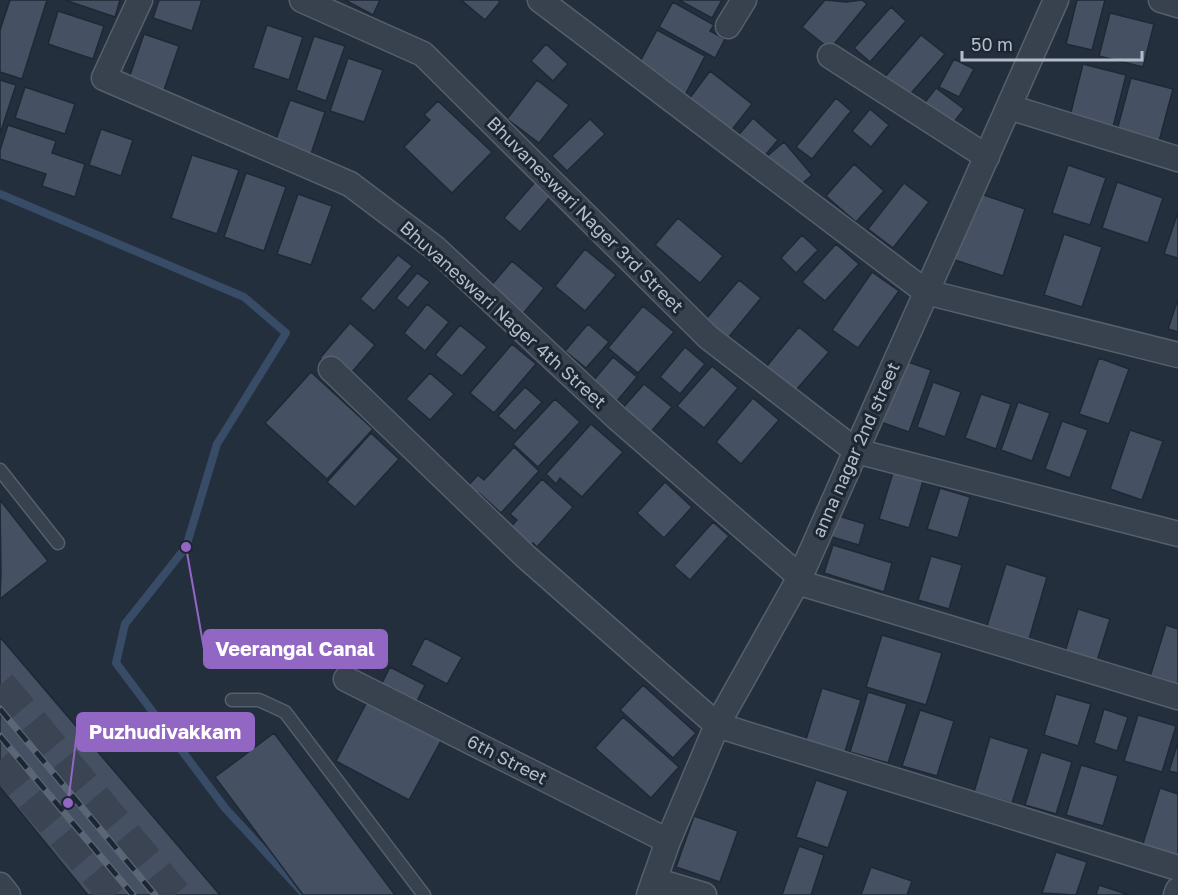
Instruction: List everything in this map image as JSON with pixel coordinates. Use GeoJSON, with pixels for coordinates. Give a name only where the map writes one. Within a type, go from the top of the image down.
{"type":"FeatureCollection","features":[{"type":"Feature","properties":{"kind":"street","name":"Bhuvaneswari Nager 4th Street"},"geometry":{"type":"LineString","coordinates":[[140,0],[104,78],[350,184],[435,248],[616,417],[799,580]]}},
{"type":"Feature","properties":{"kind":"street","name":"Bhuvaneswari Nager 3rd Street"},"geometry":{"type":"LineString","coordinates":[[302,0],[423,54],[708,337],[856,452]]}},
{"type":"Feature","properties":{"kind":"street"},"geometry":{"type":"LineString","coordinates":[[540,0],[926,292],[1178,355]]}},
{"type":"Feature","properties":{"kind":"street"},"geometry":{"type":"LineString","coordinates":[[728,26],[744,0]]}},
{"type":"Feature","properties":{"kind":"street","name":"anna nagar 2nd street"},"geometry":{"type":"LineString","coordinates":[[652,887],[668,841],[717,725],[799,580],[1056,0]]}},
{"type":"Feature","properties":{"kind":"street"},"geometry":{"type":"LineString","coordinates":[[1161,0],[1178,5]]}},
{"type":"Feature","properties":{"kind":"street"},"geometry":{"type":"LineString","coordinates":[[830,56],[987,157]]}},
{"type":"Feature","properties":{"kind":"street"},"geometry":{"type":"LineString","coordinates":[[1009,107],[1178,159]]}},
{"type":"Feature","properties":{"kind":"street"},"geometry":{"type":"LineString","coordinates":[[331,369],[524,555],[717,725],[1178,868]]}},
{"type":"Feature","properties":{"kind":"street"},"geometry":{"type":"LineString","coordinates":[[856,452],[1178,534]]}},
{"type":"Feature","properties":{"kind":"street"},"geometry":{"type":"LineString","coordinates":[[799,580],[1178,698]]}},
{"type":"Feature","properties":{"kind":"street","name":"6th Street"},"geometry":{"type":"LineString","coordinates":[[346,679],[668,841]]}},
{"type":"Feature","properties":{"kind":"street"},"geometry":{"type":"LineString","coordinates":[[0,885],[8,895]]}},
{"type":"Feature","properties":{"kind":"street"},"geometry":{"type":"LineString","coordinates":[[652,887],[704,895]]}},
{"type":"Feature","properties":{"kind":"street"},"geometry":{"type":"LineString","coordinates":[[1176,895],[1178,890]]}},
{"type":"Feature","properties":{"kind":"lane"},"geometry":{"type":"LineString","coordinates":[[0,470],[58,543]]}},
{"type":"Feature","properties":{"kind":"lane"},"geometry":{"type":"LineString","coordinates":[[232,700],[259,700],[285,712],[424,895]]}},
{"type":"Feature","properties":{"kind":"building"},"geometry":{"type":"Polygon","coordinates":[[[10,0],[47,0],[22,79],[0,72],[0,30],[10,0]]]}},
{"type":"Feature","properties":{"kind":"building"},"geometry":{"type":"Polygon","coordinates":[[[65,0],[120,0],[115,17],[65,0]]]}},
{"type":"Feature","properties":{"kind":"building"},"geometry":{"type":"Polygon","coordinates":[[[159,0],[202,0],[192,31],[153,18],[159,0]]]}},
{"type":"Feature","properties":{"kind":"building"},"geometry":{"type":"Polygon","coordinates":[[[345,0],[380,0],[373,15],[345,0]]]}},
{"type":"Feature","properties":{"kind":"building"},"geometry":{"type":"Polygon","coordinates":[[[461,0],[498,0],[500,2],[485,20],[461,0]]]}},
{"type":"Feature","properties":{"kind":"building"},"geometry":{"type":"Polygon","coordinates":[[[679,0],[722,0],[712,18],[679,0]]]}},
{"type":"Feature","properties":{"kind":"building"},"geometry":{"type":"Polygon","coordinates":[[[825,0],[846,2],[862,0],[867,4],[830,49],[802,27],[825,0]]]}},
{"type":"Feature","properties":{"kind":"building"},"geometry":{"type":"Polygon","coordinates":[[[1077,0],[1105,0],[1092,50],[1066,44],[1077,0]]]}},
{"type":"Feature","properties":{"kind":"building"},"geometry":{"type":"Polygon","coordinates":[[[673,2],[714,25],[710,31],[725,39],[715,58],[659,27],[673,2]]]}},
{"type":"Feature","properties":{"kind":"building"},"geometry":{"type":"Polygon","coordinates":[[[891,7],[906,21],[870,62],[854,48],[891,7]]]}},
{"type":"Feature","properties":{"kind":"building"},"geometry":{"type":"Polygon","coordinates":[[[58,11],[104,26],[93,59],[48,44],[58,11]]]}},
{"type":"Feature","properties":{"kind":"building"},"geometry":{"type":"Polygon","coordinates":[[[1110,13],[1154,24],[1143,67],[1099,56],[1110,13]]]}},
{"type":"Feature","properties":{"kind":"building"},"geometry":{"type":"Polygon","coordinates":[[[267,25],[303,37],[289,80],[253,68],[267,25]]]}},
{"type":"Feature","properties":{"kind":"building"},"geometry":{"type":"Polygon","coordinates":[[[657,30],[705,56],[684,97],[636,69],[657,30]]]}},
{"type":"Feature","properties":{"kind":"building"},"geometry":{"type":"Polygon","coordinates":[[[144,34],[179,46],[163,93],[128,81],[144,34]]]}},
{"type":"Feature","properties":{"kind":"building"},"geometry":{"type":"Polygon","coordinates":[[[921,35],[945,54],[906,99],[883,79],[921,35]]]}},
{"type":"Feature","properties":{"kind":"building"},"geometry":{"type":"Polygon","coordinates":[[[314,36],[345,46],[326,101],[296,90],[314,36]]]}},
{"type":"Feature","properties":{"kind":"building"},"geometry":{"type":"Polygon","coordinates":[[[546,44],[568,64],[553,81],[531,61],[546,44]]]}},
{"type":"Feature","properties":{"kind":"building"},"geometry":{"type":"Polygon","coordinates":[[[348,58],[383,70],[364,122],[330,111],[348,58]]]}},
{"type":"Feature","properties":{"kind":"building"},"geometry":{"type":"Polygon","coordinates":[[[954,59],[974,69],[959,97],[939,87],[954,59]]]}},
{"type":"Feature","properties":{"kind":"building"},"geometry":{"type":"Polygon","coordinates":[[[1083,64],[1126,75],[1112,131],[1069,120],[1083,64]]]}},
{"type":"Feature","properties":{"kind":"building"},"geometry":{"type":"Polygon","coordinates":[[[710,71],[752,104],[731,131],[689,99],[710,71]]]}},
{"type":"Feature","properties":{"kind":"building"},"geometry":{"type":"Polygon","coordinates":[[[1131,78],[1173,89],[1158,145],[1116,134],[1131,78]]]}},
{"type":"Feature","properties":{"kind":"building"},"geometry":{"type":"Polygon","coordinates":[[[0,80],[16,85],[0,134],[0,80]]]}},
{"type":"Feature","properties":{"kind":"building"},"geometry":{"type":"Polygon","coordinates":[[[537,80],[569,105],[539,143],[507,119],[537,80]]]}},
{"type":"Feature","properties":{"kind":"building"},"geometry":{"type":"Polygon","coordinates":[[[25,87],[75,104],[65,134],[15,118],[25,87]]]}},
{"type":"Feature","properties":{"kind":"building"},"geometry":{"type":"Polygon","coordinates":[[[936,88],[964,109],[951,126],[923,105],[936,88]]]}},
{"type":"Feature","properties":{"kind":"building"},"geometry":{"type":"Polygon","coordinates":[[[836,98],[851,111],[812,159],[796,147],[836,98]]]}},
{"type":"Feature","properties":{"kind":"building"},"geometry":{"type":"Polygon","coordinates":[[[290,100],[325,112],[310,157],[274,145],[290,100]]]}},
{"type":"Feature","properties":{"kind":"building"},"geometry":{"type":"Polygon","coordinates":[[[438,101],[492,152],[452,193],[404,147],[430,120],[424,115],[438,101]]]}},
{"type":"Feature","properties":{"kind":"building"},"geometry":{"type":"Polygon","coordinates":[[[870,109],[889,125],[871,147],[852,131],[870,109]]]}},
{"type":"Feature","properties":{"kind":"building"},"geometry":{"type":"Polygon","coordinates":[[[753,118],[778,140],[761,160],[736,138],[753,118]]]}},
{"type":"Feature","properties":{"kind":"building"},"geometry":{"type":"Polygon","coordinates":[[[590,119],[605,134],[567,171],[552,156],[590,119]]]}},
{"type":"Feature","properties":{"kind":"building"},"geometry":{"type":"Polygon","coordinates":[[[8,125],[56,141],[52,153],[85,164],[75,197],[42,186],[46,174],[0,159],[0,150],[8,125]]]}},
{"type":"Feature","properties":{"kind":"building"},"geometry":{"type":"Polygon","coordinates":[[[101,129],[133,140],[121,176],[89,165],[101,129]]]}},
{"type":"Feature","properties":{"kind":"building"},"geometry":{"type":"Polygon","coordinates":[[[784,142],[812,175],[794,191],[766,157],[784,142]]]}},
{"type":"Feature","properties":{"kind":"building"},"geometry":{"type":"Polygon","coordinates":[[[192,155],[239,170],[217,234],[171,218],[192,155]]]}},
{"type":"Feature","properties":{"kind":"building"},"geometry":{"type":"Polygon","coordinates":[[[854,164],[884,191],[856,222],[826,196],[854,164]]]}},
{"type":"Feature","properties":{"kind":"building"},"geometry":{"type":"Polygon","coordinates":[[[1068,165],[1106,178],[1090,225],[1052,213],[1068,165]]]}},
{"type":"Feature","properties":{"kind":"building"},"geometry":{"type":"Polygon","coordinates":[[[246,173],[286,187],[264,251],[224,237],[246,173]]]}},
{"type":"Feature","properties":{"kind":"building"},"geometry":{"type":"Polygon","coordinates":[[[535,182],[551,196],[520,232],[504,218],[535,182]]]}},
{"type":"Feature","properties":{"kind":"building"},"geometry":{"type":"Polygon","coordinates":[[[1117,182],[1163,198],[1148,243],[1102,228],[1117,182]]]}},
{"type":"Feature","properties":{"kind":"building"},"geometry":{"type":"Polygon","coordinates":[[[904,183],[929,202],[893,248],[868,229],[904,183]]]}},
{"type":"Feature","properties":{"kind":"building"},"geometry":{"type":"Polygon","coordinates":[[[975,192],[1025,209],[1003,276],[952,259],[975,192]]]}},
{"type":"Feature","properties":{"kind":"building"},"geometry":{"type":"Polygon","coordinates":[[[298,194],[332,206],[311,265],[277,254],[298,194]]]}},
{"type":"Feature","properties":{"kind":"building"},"geometry":{"type":"Polygon","coordinates":[[[1178,212],[1178,258],[1164,254],[1178,212]]]}},
{"type":"Feature","properties":{"kind":"building"},"geometry":{"type":"Polygon","coordinates":[[[678,218],[723,256],[700,283],[655,245],[678,218]]]}},
{"type":"Feature","properties":{"kind":"building"},"geometry":{"type":"Polygon","coordinates":[[[1064,234],[1102,247],[1082,307],[1044,295],[1064,234]]]}},
{"type":"Feature","properties":{"kind":"building"},"geometry":{"type":"Polygon","coordinates":[[[802,235],[818,250],[796,273],[781,258],[802,235]]]}},
{"type":"Feature","properties":{"kind":"building"},"geometry":{"type":"Polygon","coordinates":[[[836,244],[859,264],[825,301],[802,282],[836,244]]]}},
{"type":"Feature","properties":{"kind":"building"},"geometry":{"type":"Polygon","coordinates":[[[585,249],[616,275],[585,311],[555,286],[585,249]]]}},
{"type":"Feature","properties":{"kind":"building"},"geometry":{"type":"Polygon","coordinates":[[[398,255],[412,266],[374,311],[360,299],[398,255]]]}},
{"type":"Feature","properties":{"kind":"building"},"geometry":{"type":"Polygon","coordinates":[[[512,261],[544,288],[521,316],[488,289],[512,261]]]}},
{"type":"Feature","properties":{"kind":"building"},"geometry":{"type":"Polygon","coordinates":[[[872,272],[899,291],[858,348],[832,330],[872,272]]]}},
{"type":"Feature","properties":{"kind":"building"},"geometry":{"type":"Polygon","coordinates":[[[417,273],[430,282],[408,308],[396,298],[417,273]]]}},
{"type":"Feature","properties":{"kind":"building"},"geometry":{"type":"Polygon","coordinates":[[[739,280],[761,298],[728,338],[706,319],[739,280]]]}},
{"type":"Feature","properties":{"kind":"building"},"geometry":{"type":"Polygon","coordinates":[[[1178,299],[1178,332],[1168,329],[1178,299]]]}},
{"type":"Feature","properties":{"kind":"building"},"geometry":{"type":"Polygon","coordinates":[[[427,304],[449,322],[425,351],[404,333],[427,304]]]}},
{"type":"Feature","properties":{"kind":"building"},"geometry":{"type":"Polygon","coordinates":[[[643,306],[674,332],[638,373],[608,348],[643,306]]]}},
{"type":"Feature","properties":{"kind":"building"},"geometry":{"type":"Polygon","coordinates":[[[350,323],[375,345],[346,379],[320,358],[350,323]]]}},
{"type":"Feature","properties":{"kind":"building"},"geometry":{"type":"Polygon","coordinates":[[[588,324],[609,342],[586,368],[565,351],[588,324]]]}},
{"type":"Feature","properties":{"kind":"building"},"geometry":{"type":"Polygon","coordinates":[[[460,325],[487,347],[462,376],[435,355],[460,325]]]}},
{"type":"Feature","properties":{"kind":"building"},"geometry":{"type":"Polygon","coordinates":[[[799,327],[829,352],[790,397],[761,373],[799,327]]]}},
{"type":"Feature","properties":{"kind":"building"},"geometry":{"type":"Polygon","coordinates":[[[512,344],[536,364],[494,413],[470,393],[512,344]]]}},
{"type":"Feature","properties":{"kind":"building"},"geometry":{"type":"Polygon","coordinates":[[[685,347],[705,364],[680,394],[660,377],[685,347]]]}},
{"type":"Feature","properties":{"kind":"building"},"geometry":{"type":"Polygon","coordinates":[[[613,357],[637,377],[612,407],[588,387],[613,357]]]}},
{"type":"Feature","properties":{"kind":"building"},"geometry":{"type":"Polygon","coordinates":[[[897,358],[931,370],[909,432],[875,420],[897,358]]]}},
{"type":"Feature","properties":{"kind":"building"},"geometry":{"type":"Polygon","coordinates":[[[1099,358],[1129,369],[1109,424],[1079,414],[1099,358]]]}},
{"type":"Feature","properties":{"kind":"building"},"geometry":{"type":"Polygon","coordinates":[[[712,366],[738,388],[704,428],[677,406],[712,366]]]}},
{"type":"Feature","properties":{"kind":"building"},"geometry":{"type":"Polygon","coordinates":[[[311,372],[373,429],[327,479],[265,423],[311,372]]]}},
{"type":"Feature","properties":{"kind":"building"},"geometry":{"type":"Polygon","coordinates":[[[430,373],[454,394],[430,420],[406,399],[430,373]]]}},
{"type":"Feature","properties":{"kind":"building"},"geometry":{"type":"Polygon","coordinates":[[[933,382],[961,392],[945,437],[917,427],[933,382]]]}},
{"type":"Feature","properties":{"kind":"building"},"geometry":{"type":"Polygon","coordinates":[[[644,384],[672,407],[649,434],[621,410],[644,384]]]}},
{"type":"Feature","properties":{"kind":"building"},"geometry":{"type":"Polygon","coordinates":[[[525,387],[542,402],[515,431],[498,416],[525,387]]]}},
{"type":"Feature","properties":{"kind":"building"},"geometry":{"type":"Polygon","coordinates":[[[981,394],[1011,404],[996,449],[965,438],[981,394]]]}},
{"type":"Feature","properties":{"kind":"building"},"geometry":{"type":"Polygon","coordinates":[[[753,398],[779,420],[741,464],[716,442],[753,398]]]}},
{"type":"Feature","properties":{"kind":"building"},"geometry":{"type":"Polygon","coordinates":[[[555,399],[580,422],[538,467],[513,444],[555,399]]]}},
{"type":"Feature","properties":{"kind":"building"},"geometry":{"type":"Polygon","coordinates":[[[1018,402],[1050,413],[1032,461],[1001,450],[1018,402]]]}},
{"type":"Feature","properties":{"kind":"building"},"geometry":{"type":"Polygon","coordinates":[[[1062,421],[1088,430],[1070,478],[1045,469],[1062,421]]]}},
{"type":"Feature","properties":{"kind":"building"},"geometry":{"type":"Polygon","coordinates":[[[591,424],[623,452],[582,497],[560,478],[556,484],[546,474],[591,424]]]}},
{"type":"Feature","properties":{"kind":"building"},"geometry":{"type":"Polygon","coordinates":[[[1130,430],[1163,441],[1142,500],[1110,489],[1130,430]]]}},
{"type":"Feature","properties":{"kind":"building"},"geometry":{"type":"Polygon","coordinates":[[[371,433],[399,459],[355,507],[327,482],[371,433]]]}},
{"type":"Feature","properties":{"kind":"building"},"geometry":{"type":"Polygon","coordinates":[[[514,447],[539,471],[501,513],[479,493],[473,499],[464,490],[478,475],[484,480],[514,447]]]}},
{"type":"Feature","properties":{"kind":"building"},"geometry":{"type":"Polygon","coordinates":[[[894,469],[924,478],[909,528],[879,519],[894,469]]]}},
{"type":"Feature","properties":{"kind":"building"},"geometry":{"type":"Polygon","coordinates":[[[542,479],[573,507],[537,547],[533,543],[529,548],[505,533],[517,520],[510,514],[542,479]]]}},
{"type":"Feature","properties":{"kind":"building"},"geometry":{"type":"Polygon","coordinates":[[[665,482],[692,507],[664,538],[637,513],[665,482]]]}},
{"type":"Feature","properties":{"kind":"building"},"geometry":{"type":"Polygon","coordinates":[[[940,488],[970,497],[958,538],[927,529],[940,488]]]}},
{"type":"Feature","properties":{"kind":"building"},"geometry":{"type":"Polygon","coordinates":[[[0,500],[48,561],[0,599],[1,574],[0,500]]]}},
{"type":"Feature","properties":{"kind":"building"},"geometry":{"type":"Polygon","coordinates":[[[835,515],[865,524],[859,545],[829,536],[835,515]]]}},
{"type":"Feature","properties":{"kind":"building"},"geometry":{"type":"Polygon","coordinates":[[[713,522],[729,536],[690,580],[674,566],[713,522]]]}},
{"type":"Feature","properties":{"kind":"building"},"geometry":{"type":"Polygon","coordinates":[[[833,545],[892,563],[884,592],[824,573],[833,545]]]}},
{"type":"Feature","properties":{"kind":"building"},"geometry":{"type":"Polygon","coordinates":[[[931,556],[962,565],[949,609],[918,600],[931,556]]]}},
{"type":"Feature","properties":{"kind":"building"},"geometry":{"type":"Polygon","coordinates":[[[1006,564],[1047,577],[1029,639],[987,626],[1006,564]]]}},
{"type":"Feature","properties":{"kind":"building"},"geometry":{"type":"Polygon","coordinates":[[[1078,609],[1110,619],[1097,661],[1065,652],[1078,609]]]}},
{"type":"Feature","properties":{"kind":"building"},"geometry":{"type":"Polygon","coordinates":[[[1166,625],[1178,629],[1178,688],[1149,680],[1166,625]]]}},
{"type":"Feature","properties":{"kind":"building"},"geometry":{"type":"Polygon","coordinates":[[[882,635],[942,653],[926,705],[866,687],[882,635]]]}},
{"type":"Feature","properties":{"kind":"building"},"geometry":{"type":"Polygon","coordinates":[[[0,637],[220,895],[88,895],[0,787],[0,637]]]}},
{"type":"Feature","properties":{"kind":"building"},"geometry":{"type":"Polygon","coordinates":[[[425,638],[462,657],[447,684],[411,665],[425,638]]]}},
{"type":"Feature","properties":{"kind":"building"},"geometry":{"type":"Polygon","coordinates":[[[390,667],[425,685],[414,707],[379,689],[390,667]]]}},
{"type":"Feature","properties":{"kind":"building"},"geometry":{"type":"Polygon","coordinates":[[[643,685],[696,733],[673,758],[620,710],[643,685]]]}},
{"type":"Feature","properties":{"kind":"building"},"geometry":{"type":"Polygon","coordinates":[[[822,688],[861,700],[843,758],[804,746],[822,688]]]}},
{"type":"Feature","properties":{"kind":"building"},"geometry":{"type":"Polygon","coordinates":[[[868,692],[907,704],[888,763],[850,752],[868,692]]]}},
{"type":"Feature","properties":{"kind":"building"},"geometry":{"type":"Polygon","coordinates":[[[1056,694],[1091,704],[1078,746],[1044,735],[1056,694]]]}},
{"type":"Feature","properties":{"kind":"building"},"geometry":{"type":"Polygon","coordinates":[[[368,700],[442,739],[409,800],[336,761],[368,700]]]}},
{"type":"Feature","properties":{"kind":"building"},"geometry":{"type":"Polygon","coordinates":[[[1104,709],[1128,717],[1117,751],[1094,743],[1104,709]]]}},
{"type":"Feature","properties":{"kind":"building"},"geometry":{"type":"Polygon","coordinates":[[[920,710],[954,721],[937,776],[902,766],[920,710]]]}},
{"type":"Feature","properties":{"kind":"building"},"geometry":{"type":"Polygon","coordinates":[[[1138,715],[1176,726],[1162,772],[1124,761],[1138,715]]]}},
{"type":"Feature","properties":{"kind":"building"},"geometry":{"type":"Polygon","coordinates":[[[623,717],[679,767],[651,798],[595,748],[623,717]]]}},
{"type":"Feature","properties":{"kind":"building"},"geometry":{"type":"Polygon","coordinates":[[[274,733],[395,895],[303,895],[215,777],[274,733]]]}},
{"type":"Feature","properties":{"kind":"building"},"geometry":{"type":"Polygon","coordinates":[[[990,737],[1029,749],[1012,803],[974,792],[990,737]]]}},
{"type":"Feature","properties":{"kind":"building"},"geometry":{"type":"Polygon","coordinates":[[[1178,742],[1178,773],[1169,771],[1178,742]]]}},
{"type":"Feature","properties":{"kind":"building"},"geometry":{"type":"Polygon","coordinates":[[[1041,752],[1072,762],[1056,814],[1025,805],[1041,752]]]}},
{"type":"Feature","properties":{"kind":"building"},"geometry":{"type":"Polygon","coordinates":[[[1081,765],[1118,776],[1103,826],[1066,815],[1081,765]]]}},
{"type":"Feature","properties":{"kind":"building"},"geometry":{"type":"Polygon","coordinates":[[[816,780],[848,791],[828,848],[796,837],[816,780]]]}},
{"type":"Feature","properties":{"kind":"building"},"geometry":{"type":"Polygon","coordinates":[[[1160,788],[1178,794],[1178,861],[1141,850],[1160,788]]]}},
{"type":"Feature","properties":{"kind":"building"},"geometry":{"type":"Polygon","coordinates":[[[694,816],[738,831],[720,882],[676,867],[694,816]]]}},
{"type":"Feature","properties":{"kind":"building"},"geometry":{"type":"Polygon","coordinates":[[[799,846],[824,855],[811,895],[782,895],[799,846]]]}},
{"type":"Feature","properties":{"kind":"building"},"geometry":{"type":"Polygon","coordinates":[[[1056,852],[1087,862],[1076,895],[1042,893],[1056,852]]]}},
{"type":"Feature","properties":{"kind":"building"},"geometry":{"type":"Polygon","coordinates":[[[871,867],[912,881],[907,895],[861,895],[871,867]]]}},
{"type":"Feature","properties":{"kind":"building"},"geometry":{"type":"Polygon","coordinates":[[[1099,885],[1129,895],[1096,895],[1099,885]]]}},
{"type":"Feature","properties":{"kind":"waterway"},"geometry":{"type":"LineString","coordinates":[[0,194],[244,297],[286,333],[217,444],[186,547],[125,624],[116,663],[225,808],[305,895]]}},
{"type":"Feature","properties":{"kind":"tunnel"},"geometry":{"type":"LineString","coordinates":[[0,685],[175,895]]}},
{"type":"Feature","properties":{"kind":"tunnel"},"geometry":{"type":"LineString","coordinates":[[0,760],[115,895]]}},
{"type":"Feature","properties":{"kind":"railway"},"geometry":{"type":"LineString","coordinates":[[0,709],[155,895]]}},
{"type":"Feature","properties":{"kind":"railway"},"geometry":{"type":"LineString","coordinates":[[0,736],[133,895]]}},
{"type":"Feature","properties":{"kind":"place","name":"Veerangal Canal"},"geometry":{"type":"Point","coordinates":[186,547]}},
{"type":"Feature","properties":{"kind":"place","name":"Puzhudivakkam"},"geometry":{"type":"Point","coordinates":[68,803]}}]}
